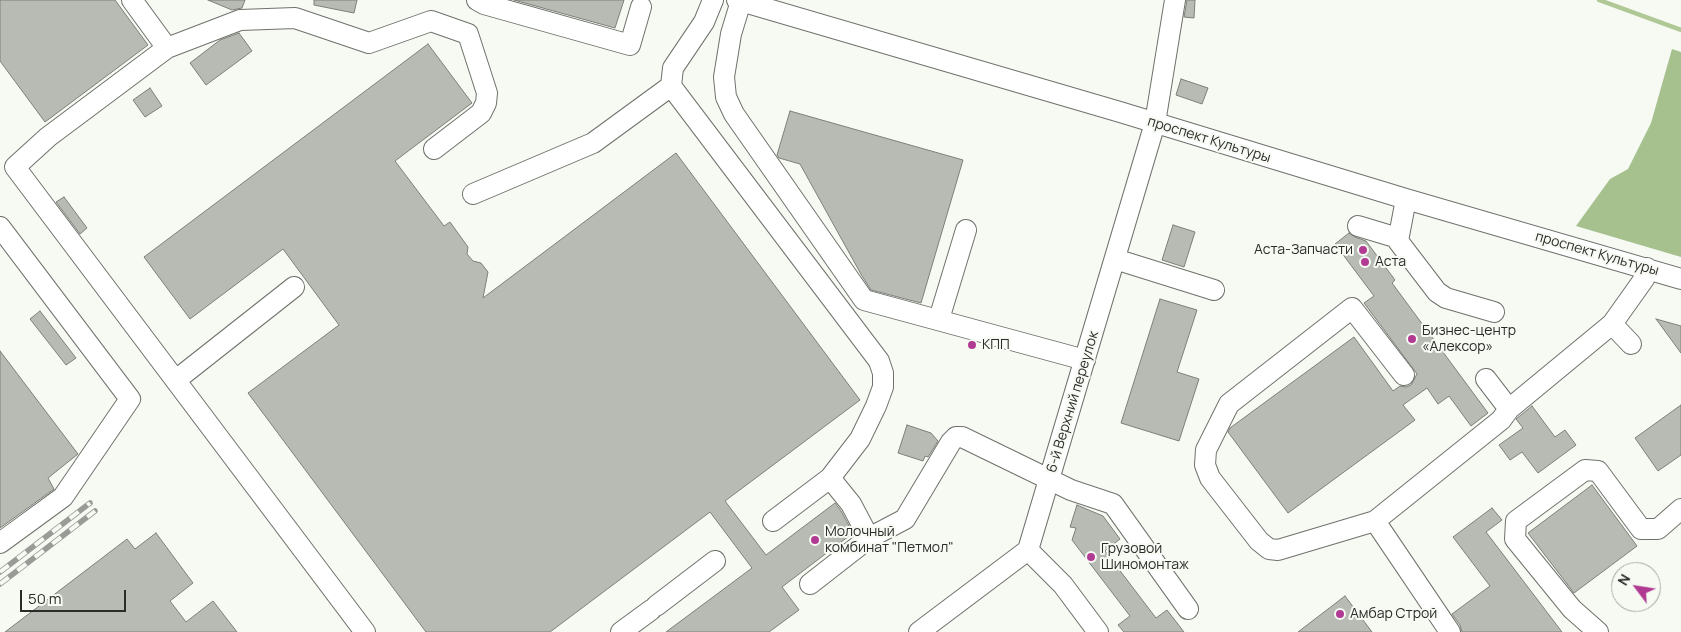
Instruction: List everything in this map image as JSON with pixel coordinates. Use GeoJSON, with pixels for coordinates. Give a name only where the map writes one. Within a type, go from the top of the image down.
{"type":"FeatureCollection","features":[{"type":"Feature","properties":{"kind":"street"},"geometry":{"type":"LineString","coordinates":[[132,0],[167,48]]}},
{"type":"Feature","properties":{"kind":"street"},"geometry":{"type":"LineString","coordinates":[[477,0],[484,4],[630,45],[641,7]]}},
{"type":"Feature","properties":{"kind":"street"},"geometry":{"type":"LineString","coordinates":[[713,0],[704,22],[673,68],[671,86],[879,361],[883,373],[882,387],[876,406],[860,439],[830,478],[773,521]]}},
{"type":"Feature","properties":{"kind":"street","name":"6-й Верхний переулок"},"geometry":{"type":"LineString","coordinates":[[1028,550],[1155,123],[1175,0]]}},
{"type":"Feature","properties":{"kind":"street"},"geometry":{"type":"LineString","coordinates":[[739,1],[724,77],[726,98],[734,114],[864,300],[1085,360]]}},
{"type":"Feature","properties":{"kind":"street","name":"проспект Культуры"},"geometry":{"type":"LineString","coordinates":[[739,1],[1155,123],[1406,200],[1681,279]]}},
{"type":"Feature","properties":{"kind":"street"},"geometry":{"type":"LineString","coordinates":[[366,632],[15,167],[48,137],[167,48],[240,20],[295,18],[369,43],[431,21],[468,34],[487,93],[486,103],[480,113],[434,149]]}},
{"type":"Feature","properties":{"kind":"street"},"geometry":{"type":"LineString","coordinates":[[473,194],[593,143],[671,86]]}},
{"type":"Feature","properties":{"kind":"street"},"geometry":{"type":"LineString","coordinates":[[1406,200],[1398,238],[1399,243],[1441,296],[1494,312]]}},
{"type":"Feature","properties":{"kind":"street"},"geometry":{"type":"LineString","coordinates":[[1358,226],[1398,238]]}},
{"type":"Feature","properties":{"kind":"street"},"geometry":{"type":"LineString","coordinates":[[0,227],[130,399],[63,497],[0,542]]}},
{"type":"Feature","properties":{"kind":"street"},"geometry":{"type":"LineString","coordinates":[[939,319],[966,230]]}},
{"type":"Feature","properties":{"kind":"street"},"geometry":{"type":"LineString","coordinates":[[1115,258],[1214,290]]}},
{"type":"Feature","properties":{"kind":"street"},"geometry":{"type":"LineString","coordinates":[[1404,375],[1352,308],[1229,404],[1206,450],[1205,465],[1210,478],[1259,541],[1269,549],[1278,550],[1374,521],[1501,420],[1509,409],[1612,324],[1644,279],[1647,268]]}},
{"type":"Feature","properties":{"kind":"street"},"geometry":{"type":"LineString","coordinates":[[176,380],[294,287]]}},
{"type":"Feature","properties":{"kind":"street"},"geometry":{"type":"LineString","coordinates":[[1612,324],[1631,344]]}},
{"type":"Feature","properties":{"kind":"street"},"geometry":{"type":"LineString","coordinates":[[1486,380],[1509,409]]}},
{"type":"Feature","properties":{"kind":"street"},"geometry":{"type":"LineString","coordinates":[[810,584],[869,538],[905,519],[951,442],[956,437],[962,437],[1071,490],[1113,504],[1188,609]]}},
{"type":"Feature","properties":{"kind":"street"},"geometry":{"type":"LineString","coordinates":[[1598,632],[1572,609],[1515,538],[1516,522],[1585,470],[1598,471],[1640,528],[1658,529],[1681,509]]}},
{"type":"Feature","properties":{"kind":"street"},"geometry":{"type":"LineString","coordinates":[[830,478],[851,504],[869,538]]}},
{"type":"Feature","properties":{"kind":"street"},"geometry":{"type":"LineString","coordinates":[[1374,521],[1450,632]]}},
{"type":"Feature","properties":{"kind":"street"},"geometry":{"type":"LineString","coordinates":[[919,632],[1028,550],[1063,585],[1098,632]]}},
{"type":"Feature","properties":{"kind":"street"},"geometry":{"type":"LineString","coordinates":[[621,632],[715,561]]}},
{"type":"Feature","properties":{"kind":"green space"},"geometry":{"type":"Polygon","coordinates":[[[1672,49],[1681,52],[1681,257],[1576,226],[1610,179],[1628,169],[1651,123],[1672,49]]]}},
{"type":"Feature","properties":{"kind":"building"},"geometry":{"type":"Polygon","coordinates":[[[0,0],[115,0],[148,45],[45,122],[0,61],[0,0]]]}},
{"type":"Feature","properties":{"kind":"building"},"geometry":{"type":"Polygon","coordinates":[[[208,0],[245,0],[242,8],[232,10],[208,0]]]}},
{"type":"Feature","properties":{"kind":"building"},"geometry":{"type":"Polygon","coordinates":[[[314,0],[357,0],[354,13],[314,5],[314,0]]]}},
{"type":"Feature","properties":{"kind":"building"},"geometry":{"type":"Polygon","coordinates":[[[514,0],[624,0],[615,28],[514,0]]]}},
{"type":"Feature","properties":{"kind":"building"},"geometry":{"type":"Polygon","coordinates":[[[1187,0],[1195,0],[1194,18],[1184,17],[1187,0]]]}},
{"type":"Feature","properties":{"kind":"building"},"geometry":{"type":"Polygon","coordinates":[[[239,33],[252,51],[206,85],[190,63],[220,40],[239,33]]]}},
{"type":"Feature","properties":{"kind":"building"},"geometry":{"type":"Polygon","coordinates":[[[428,44],[472,103],[395,161],[444,226],[450,222],[468,247],[467,254],[473,261],[481,263],[488,272],[483,298],[676,153],[860,400],[725,501],[766,555],[835,503],[853,533],[782,587],[799,610],[769,632],[666,632],[752,568],[710,512],[550,632],[426,632],[248,393],[339,325],[283,249],[190,319],[144,257],[428,44]]]}},
{"type":"Feature","properties":{"kind":"building"},"geometry":{"type":"Polygon","coordinates":[[[1181,79],[1208,88],[1202,104],[1176,95],[1181,79]]]}},
{"type":"Feature","properties":{"kind":"building"},"geometry":{"type":"Polygon","coordinates":[[[150,88],[162,106],[145,117],[133,100],[150,88]]]}},
{"type":"Feature","properties":{"kind":"building"},"geometry":{"type":"Polygon","coordinates":[[[790,111],[963,160],[921,303],[871,290],[800,164],[779,158],[777,155],[790,111]]]}},
{"type":"Feature","properties":{"kind":"building"},"geometry":{"type":"Polygon","coordinates":[[[64,197],[87,228],[80,234],[56,202],[64,197]]]}},
{"type":"Feature","properties":{"kind":"building"},"geometry":{"type":"Polygon","coordinates":[[[1173,225],[1195,232],[1184,267],[1162,260],[1173,225]]]}},
{"type":"Feature","properties":{"kind":"building"},"geometry":{"type":"Polygon","coordinates":[[[1349,233],[1366,241],[1395,280],[1392,283],[1488,413],[1471,426],[1449,396],[1438,404],[1427,388],[1403,405],[1415,420],[1288,513],[1228,432],[1230,428],[1354,337],[1393,391],[1400,386],[1406,387],[1411,385],[1417,374],[1364,303],[1374,296],[1335,244],[1349,233]]]}},
{"type":"Feature","properties":{"kind":"building"},"geometry":{"type":"Polygon","coordinates":[[[1160,299],[1197,310],[1177,372],[1199,379],[1179,441],[1121,423],[1160,299]]]}},
{"type":"Feature","properties":{"kind":"building"},"geometry":{"type":"Polygon","coordinates":[[[40,311],[76,358],[66,365],[30,319],[40,311]]]}},
{"type":"Feature","properties":{"kind":"building"},"geometry":{"type":"Polygon","coordinates":[[[1656,319],[1681,326],[1681,353],[1656,319]]]}},
{"type":"Feature","properties":{"kind":"building"},"geometry":{"type":"Polygon","coordinates":[[[0,351],[78,454],[48,478],[54,489],[0,528],[0,351]]]}},
{"type":"Feature","properties":{"kind":"building"},"geometry":{"type":"Polygon","coordinates":[[[1681,405],[1681,455],[1658,471],[1635,438],[1681,405]]]}},
{"type":"Feature","properties":{"kind":"building"},"geometry":{"type":"Polygon","coordinates":[[[1532,406],[1555,437],[1565,430],[1576,445],[1538,473],[1522,452],[1510,460],[1499,445],[1523,428],[1516,419],[1532,406]]]}},
{"type":"Feature","properties":{"kind":"building"},"geometry":{"type":"Polygon","coordinates":[[[907,425],[931,433],[938,441],[928,457],[925,456],[923,461],[898,453],[907,425]]]}},
{"type":"Feature","properties":{"kind":"building"},"geometry":{"type":"Polygon","coordinates":[[[1592,485],[1637,546],[1616,562],[1611,562],[1611,565],[1574,593],[1528,533],[1592,485]]]}},
{"type":"Feature","properties":{"kind":"building"},"geometry":{"type":"Polygon","coordinates":[[[1077,505],[1103,516],[1120,539],[1105,551],[1156,618],[1167,610],[1184,632],[1124,632],[1118,625],[1130,616],[1072,540],[1076,528],[1070,527],[1077,505]]]}},
{"type":"Feature","properties":{"kind":"building"},"geometry":{"type":"Polygon","coordinates":[[[1492,508],[1502,520],[1486,532],[1562,632],[1462,632],[1460,625],[1452,614],[1490,586],[1453,537],[1492,508]]]}},
{"type":"Feature","properties":{"kind":"building"},"geometry":{"type":"Polygon","coordinates":[[[156,533],[193,583],[170,601],[186,622],[213,601],[237,632],[5,632],[127,539],[135,549],[156,533]]]}},
{"type":"Feature","properties":{"kind":"building","name":"Амбар Строй"},"geometry":{"type":"Polygon","coordinates":[[[1345,596],[1372,632],[1298,632],[1345,596]]]}},
{"type":"Feature","properties":{"kind":"waterway"},"geometry":{"type":"LineString","coordinates":[[1599,0],[1681,30]]}},
{"type":"Feature","properties":{"kind":"railway"},"geometry":{"type":"LineString","coordinates":[[0,572],[90,503]]}},
{"type":"Feature","properties":{"kind":"railway"},"geometry":{"type":"LineString","coordinates":[[0,584],[95,511]]}},
{"type":"Feature","properties":{"kind":"place","name":"Аста-Запчасти"},"geometry":{"type":"Point","coordinates":[1363,250]}},
{"type":"Feature","properties":{"kind":"place","name":"Аста"},"geometry":{"type":"Point","coordinates":[1365,262]}},
{"type":"Feature","properties":{"kind":"place","name":"Бизнес-центр «Алексор»"},"geometry":{"type":"Point","coordinates":[1412,339]}},
{"type":"Feature","properties":{"kind":"place","name":"КПП"},"geometry":{"type":"Point","coordinates":[972,345]}},
{"type":"Feature","properties":{"kind":"place","name":"Молочный комбинат \"Петмол\""},"geometry":{"type":"Point","coordinates":[815,540]}},
{"type":"Feature","properties":{"kind":"place","name":"Грузовой Шиномонтаж"},"geometry":{"type":"Point","coordinates":[1091,557]}},
{"type":"Feature","properties":{"kind":"place","name":"Амбар Строй"},"geometry":{"type":"Point","coordinates":[1340,614]}}]}
